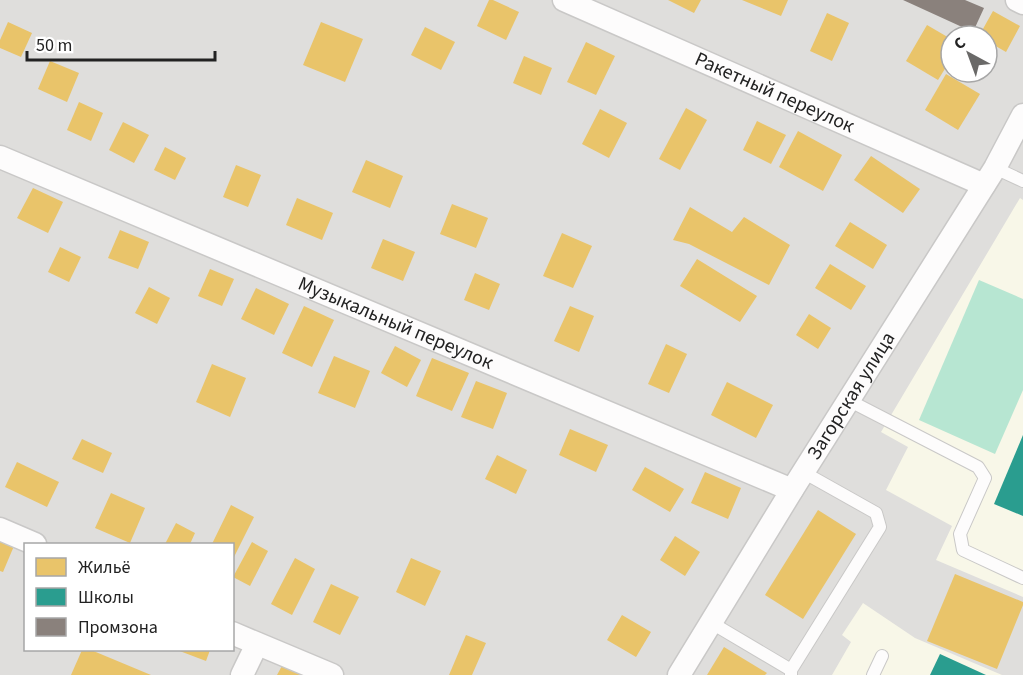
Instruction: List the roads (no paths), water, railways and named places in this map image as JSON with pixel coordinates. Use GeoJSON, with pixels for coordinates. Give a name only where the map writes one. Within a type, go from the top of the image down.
{"type":"FeatureCollection","features":[{"type":"Feature","properties":{"kind":"street","name":"Ракетный переулок"},"geometry":{"type":"LineString","coordinates":[[564,0],[989,176]]}},
{"type":"Feature","properties":{"kind":"street"},"geometry":{"type":"LineString","coordinates":[[1017,0],[1023,3]]}},
{"type":"Feature","properties":{"kind":"street","name":"Загорская улица"},"geometry":{"type":"LineString","coordinates":[[679,675],[989,176],[1023,115]]}},
{"type":"Feature","properties":{"kind":"street","name":"Музыкальный переулок"},"geometry":{"type":"LineString","coordinates":[[0,157],[798,481]]}},
{"type":"Feature","properties":{"kind":"street"},"geometry":{"type":"LineString","coordinates":[[0,529],[32,543]]}},
{"type":"Feature","properties":{"kind":"street"},"geometry":{"type":"LineString","coordinates":[[234,634],[332,675]]}},
{"type":"Feature","properties":{"kind":"street"},"geometry":{"type":"LineString","coordinates":[[242,675],[257,644]]}},
{"type":"Feature","properties":{"kind":"lane"},"geometry":{"type":"LineString","coordinates":[[989,176],[1023,181]]}},
{"type":"Feature","properties":{"kind":"lane"},"geometry":{"type":"LineString","coordinates":[[848,400],[978,467],[985,478],[960,534],[963,550],[1023,578]]}},
{"type":"Feature","properties":{"kind":"lane"},"geometry":{"type":"LineString","coordinates":[[710,622],[791,673],[880,527],[876,513],[798,481]]}},
{"type":"Feature","properties":{"kind":"lane"},"geometry":{"type":"LineString","coordinates":[[873,675],[882,656]]}}]}
